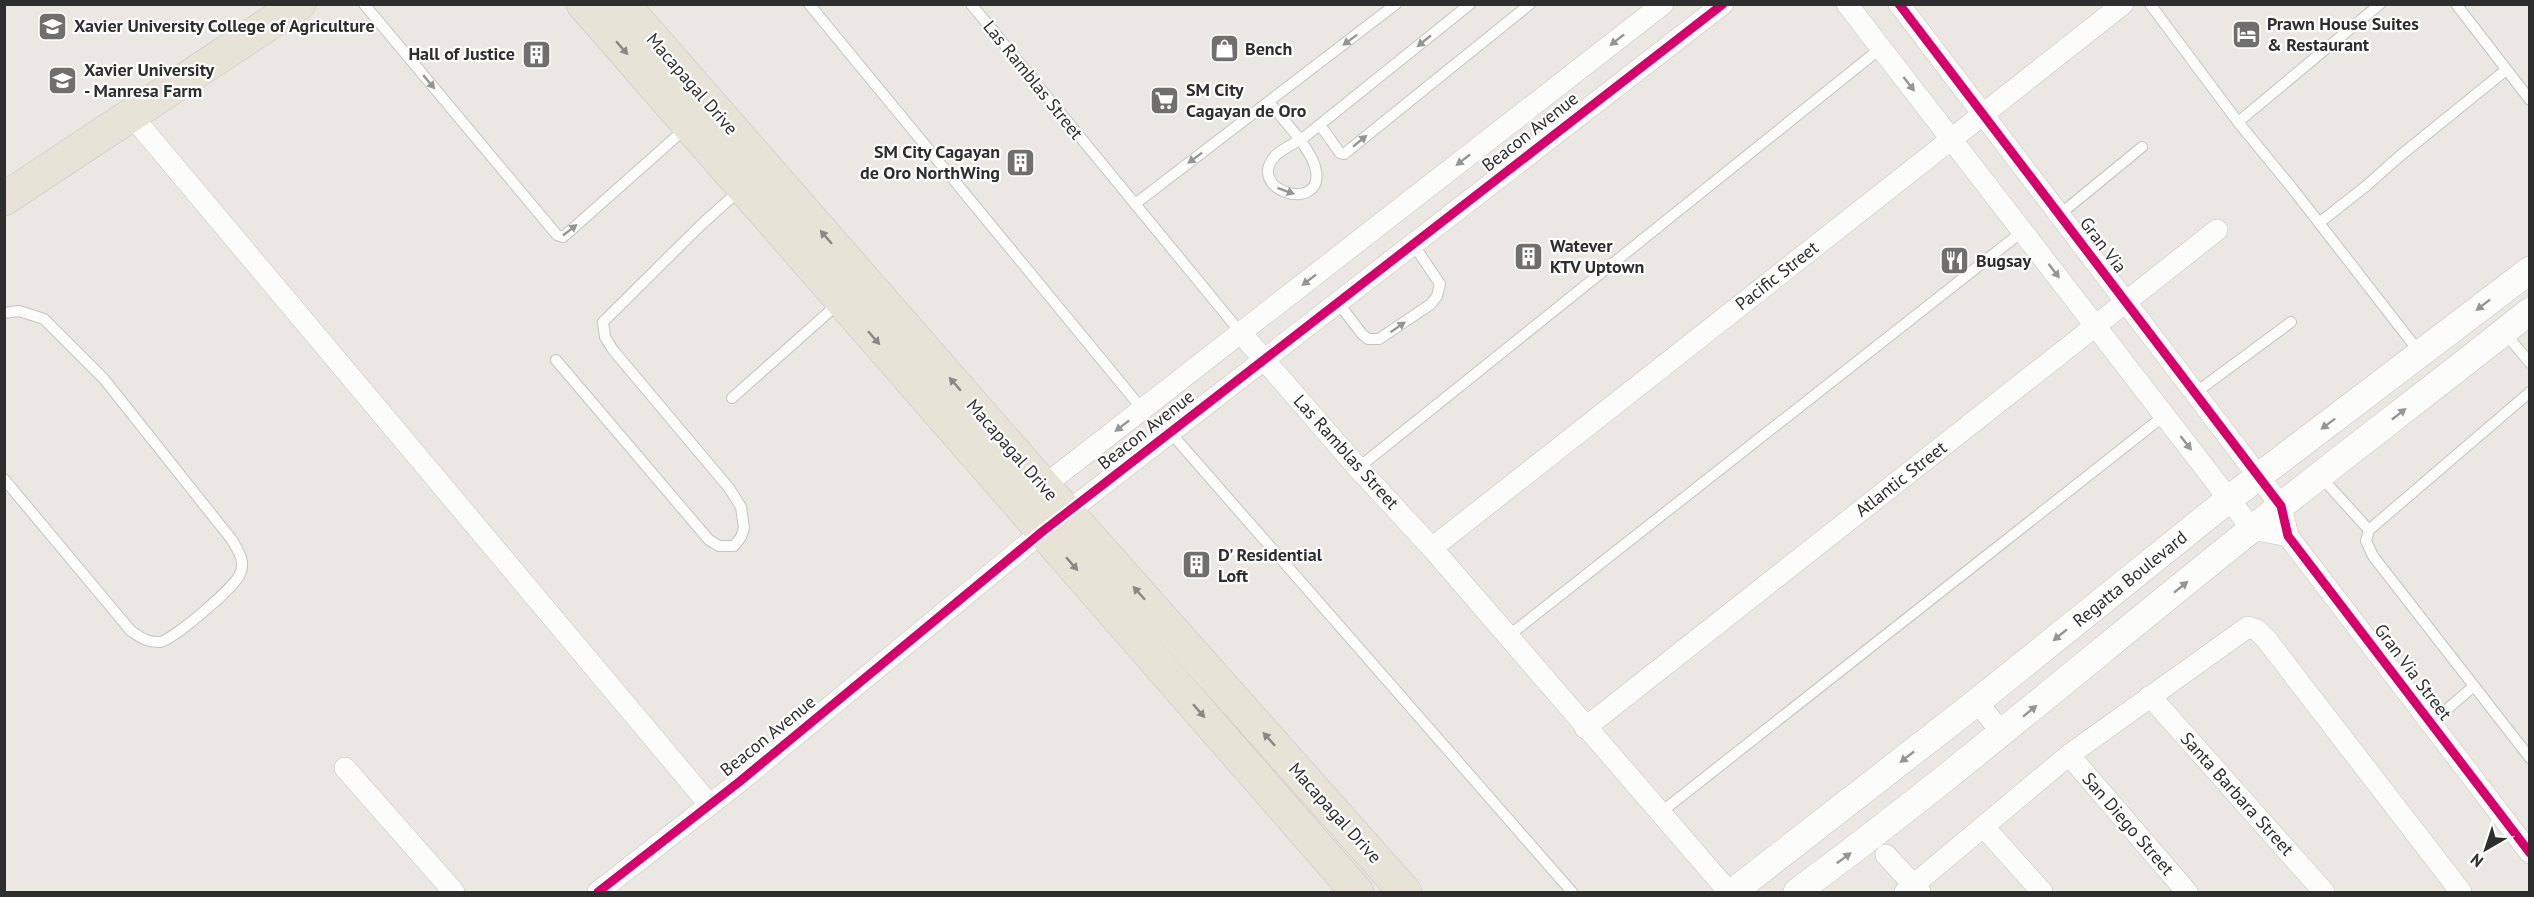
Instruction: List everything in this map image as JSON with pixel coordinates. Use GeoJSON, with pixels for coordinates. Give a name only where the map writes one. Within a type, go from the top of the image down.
{"type":"FeatureCollection","features":[{"type":"Feature","properties":{"kind":"main road"},"geometry":{"type":"LineString","coordinates":[[4,199],[299,4]]}},
{"type":"Feature","properties":{"kind":"main road","name":"Macapagal Drive"},"geometry":{"type":"LineString","coordinates":[[583,4],[842,301],[1032,496],[1405,892]]}},
{"type":"Feature","properties":{"kind":"main road","name":"Macapagal Drive"},"geometry":{"type":"LineString","coordinates":[[623,4],[1032,496]]}},
{"type":"Feature","properties":{"kind":"main road","name":"Macapagal Drive"},"geometry":{"type":"LineString","coordinates":[[1055,521],[1357,892]]}},
{"type":"Feature","properties":{"kind":"street","name":"Beacon Avenue"},"geometry":{"type":"LineString","coordinates":[[1032,496],[1663,4]]}},
{"type":"Feature","properties":{"kind":"street","name":"Beacon Avenue"},"geometry":{"type":"LineString","coordinates":[[598,892],[749,774],[1055,521],[1339,304],[1723,4]]}},
{"type":"Feature","properties":{"kind":"street"},"geometry":{"type":"LineString","coordinates":[[1847,4],[2252,529],[2288,536]]}},
{"type":"Feature","properties":{"kind":"street","name":"Pacific Street"},"geometry":{"type":"LineString","coordinates":[[1432,548],[2123,4]]}},
{"type":"Feature","properties":{"kind":"street","name":"Gran Via"},"geometry":{"type":"LineString","coordinates":[[1906,7],[1982,114],[2281,506]]}},
{"type":"Feature","properties":{"kind":"street"},"geometry":{"type":"LineString","coordinates":[[132,116],[709,804]]}},
{"type":"Feature","properties":{"kind":"street","name":"Atlantic Street"},"geometry":{"type":"LineString","coordinates":[[1586,728],[2217,230]]}},
{"type":"Feature","properties":{"kind":"street","name":"Regatta Boulevard"},"geometry":{"type":"LineString","coordinates":[[1731,892],[1977,702],[2229,499],[2529,270]]}},
{"type":"Feature","properties":{"kind":"street"},"geometry":{"type":"LineString","coordinates":[[1797,892],[2002,734],[2252,529],[2529,311]]}},
{"type":"Feature","properties":{"kind":"street","name":"Las Ramblas Street"},"geometry":{"type":"LineString","coordinates":[[1241,333],[1358,468],[1432,548],[1586,728],[1731,892]]}},
{"type":"Feature","properties":{"kind":"street","name":"Gran Via Street"},"geometry":{"type":"LineString","coordinates":[[2281,506],[2288,536],[2529,853]]}},
{"type":"Feature","properties":{"kind":"street"},"geometry":{"type":"LineString","coordinates":[[1886,855],[1913,890],[1984,826],[2069,755],[2248,627],[2257,630],[2461,892]]}},
{"type":"Feature","properties":{"kind":"street","name":"Santa Barbara Street"},"geometry":{"type":"LineString","coordinates":[[2150,696],[2324,892]]}},
{"type":"Feature","properties":{"kind":"street"},"geometry":{"type":"LineString","coordinates":[[1977,702],[2002,734]]}},
{"type":"Feature","properties":{"kind":"street","name":"San Diego Street"},"geometry":{"type":"LineString","coordinates":[[2069,755],[2187,892]]}},
{"type":"Feature","properties":{"kind":"street"},"geometry":{"type":"LineString","coordinates":[[345,768],[454,892]]}},
{"type":"Feature","properties":{"kind":"street"},"geometry":{"type":"LineString","coordinates":[[1984,826],[2042,892]]}},
{"type":"Feature","properties":{"kind":"lane"},"geometry":{"type":"LineString","coordinates":[[364,4],[557,235],[563,237],[689,125]]}},
{"type":"Feature","properties":{"kind":"lane"},"geometry":{"type":"LineString","coordinates":[[809,4],[1143,410]]}},
{"type":"Feature","properties":{"kind":"lane","name":"Las Ramblas Street"},"geometry":{"type":"LineString","coordinates":[[971,4],[1241,333]]}},
{"type":"Feature","properties":{"kind":"lane"},"geometry":{"type":"LineString","coordinates":[[1135,204],[1396,4]]}},
{"type":"Feature","properties":{"kind":"lane"},"geometry":{"type":"LineString","coordinates":[[1269,102],[1288,128],[1295,136],[1302,145],[1309,154],[1317,173],[1309,190],[1293,195],[1275,187],[1270,178],[1269,169],[1272,160],[1278,154],[1294,146],[1300,140],[1308,135],[1470,4]]}},
{"type":"Feature","properties":{"kind":"lane"},"geometry":{"type":"LineString","coordinates":[[1320,125],[1340,153],[1344,154],[1530,4]]}},
{"type":"Feature","properties":{"kind":"lane"},"geometry":{"type":"LineString","coordinates":[[2150,4],[2238,122],[2421,354]]}},
{"type":"Feature","properties":{"kind":"lane"},"geometry":{"type":"LineString","coordinates":[[2238,122],[2380,4]]}},
{"type":"Feature","properties":{"kind":"lane"},"geometry":{"type":"LineString","coordinates":[[2456,4],[2529,100]]}},
{"type":"Feature","properties":{"kind":"lane"},"geometry":{"type":"LineString","coordinates":[[1358,468],[1881,48]]}},
{"type":"Feature","properties":{"kind":"lane"},"geometry":{"type":"LineString","coordinates":[[2319,223],[2506,70]]}},
{"type":"Feature","properties":{"kind":"lane"},"geometry":{"type":"LineString","coordinates":[[2059,214],[2142,147]]}},
{"type":"Feature","properties":{"kind":"lane"},"geometry":{"type":"LineString","coordinates":[[556,360],[687,518],[709,540],[719,546],[734,546],[744,528],[741,507],[703,454],[613,350],[605,337],[603,322],[694,231],[743,187]]}},
{"type":"Feature","properties":{"kind":"lane"},"geometry":{"type":"LineString","coordinates":[[1507,637],[2023,231]]}},
{"type":"Feature","properties":{"kind":"lane"},"geometry":{"type":"LineString","coordinates":[[1339,304],[1368,339],[1379,339],[1431,304],[1437,296],[1440,284],[1413,244]]}},
{"type":"Feature","properties":{"kind":"lane"},"geometry":{"type":"LineString","coordinates":[[732,398],[842,301]]}},
{"type":"Feature","properties":{"kind":"lane"},"geometry":{"type":"LineString","coordinates":[[4,313],[19,311],[44,319],[104,380],[232,540],[242,557],[240,574],[220,598],[194,619],[162,642],[149,642],[130,631],[4,479]]}},
{"type":"Feature","properties":{"kind":"lane"},"geometry":{"type":"LineString","coordinates":[[2195,393],[2291,322]]}},
{"type":"Feature","properties":{"kind":"lane"},"geometry":{"type":"LineString","coordinates":[[2504,331],[2529,363]]}},
{"type":"Feature","properties":{"kind":"lane"},"geometry":{"type":"LineString","coordinates":[[2529,392],[2369,530],[2366,541],[2367,548],[2529,758]]}},
{"type":"Feature","properties":{"kind":"lane"},"geometry":{"type":"LineString","coordinates":[[1660,813],[2165,415]]}},
{"type":"Feature","properties":{"kind":"lane"},"geometry":{"type":"LineString","coordinates":[[1170,432],[1572,892]]}},
{"type":"Feature","properties":{"kind":"lane"},"geometry":{"type":"LineString","coordinates":[[2320,476],[2369,530]]}},
{"type":"Feature","properties":{"kind":"lane"},"geometry":{"type":"LineString","coordinates":[[2431,723],[2474,686]]}},
{"type":"Feature","properties":{"kind":"cycle path"},"geometry":{"type":"LineString","coordinates":[[598,892],[739,782],[1043,531],[1723,4]]}},
{"type":"Feature","properties":{"kind":"cycle path"},"geometry":{"type":"LineString","coordinates":[[1899,4],[2281,506],[2288,536],[2530,853]]}},
{"type":"Feature","properties":{"kind":"place","name":"Xavier University College of Agriculture"},"geometry":{"type":"Point","coordinates":[53,26]}},
{"type":"Feature","properties":{"kind":"place","name":"Prawn House Suites & Restaurant"},"geometry":{"type":"Point","coordinates":[2246,34]}},
{"type":"Feature","properties":{"kind":"place","name":"Bench"},"geometry":{"type":"Point","coordinates":[1224,49]}},
{"type":"Feature","properties":{"kind":"place","name":"Hall of Justice"},"geometry":{"type":"Point","coordinates":[536,54]}},
{"type":"Feature","properties":{"kind":"place","name":"Xavier University - Manresa Farm"},"geometry":{"type":"Point","coordinates":[63,80]}},
{"type":"Feature","properties":{"kind":"place","name":"SM City Cagayan de Oro"},"geometry":{"type":"Point","coordinates":[1165,100]}},
{"type":"Feature","properties":{"kind":"place","name":"SM City Cagayan de Oro NorthWing"},"geometry":{"type":"Point","coordinates":[1021,162]}},
{"type":"Feature","properties":{"kind":"place","name":"Watever KTV Uptown"},"geometry":{"type":"Point","coordinates":[1529,256]}},
{"type":"Feature","properties":{"kind":"place","name":"Bugsay"},"geometry":{"type":"Point","coordinates":[1955,261]}},
{"type":"Feature","properties":{"kind":"place","name":"D' Residential Loft"},"geometry":{"type":"Point","coordinates":[1197,565]}}]}
